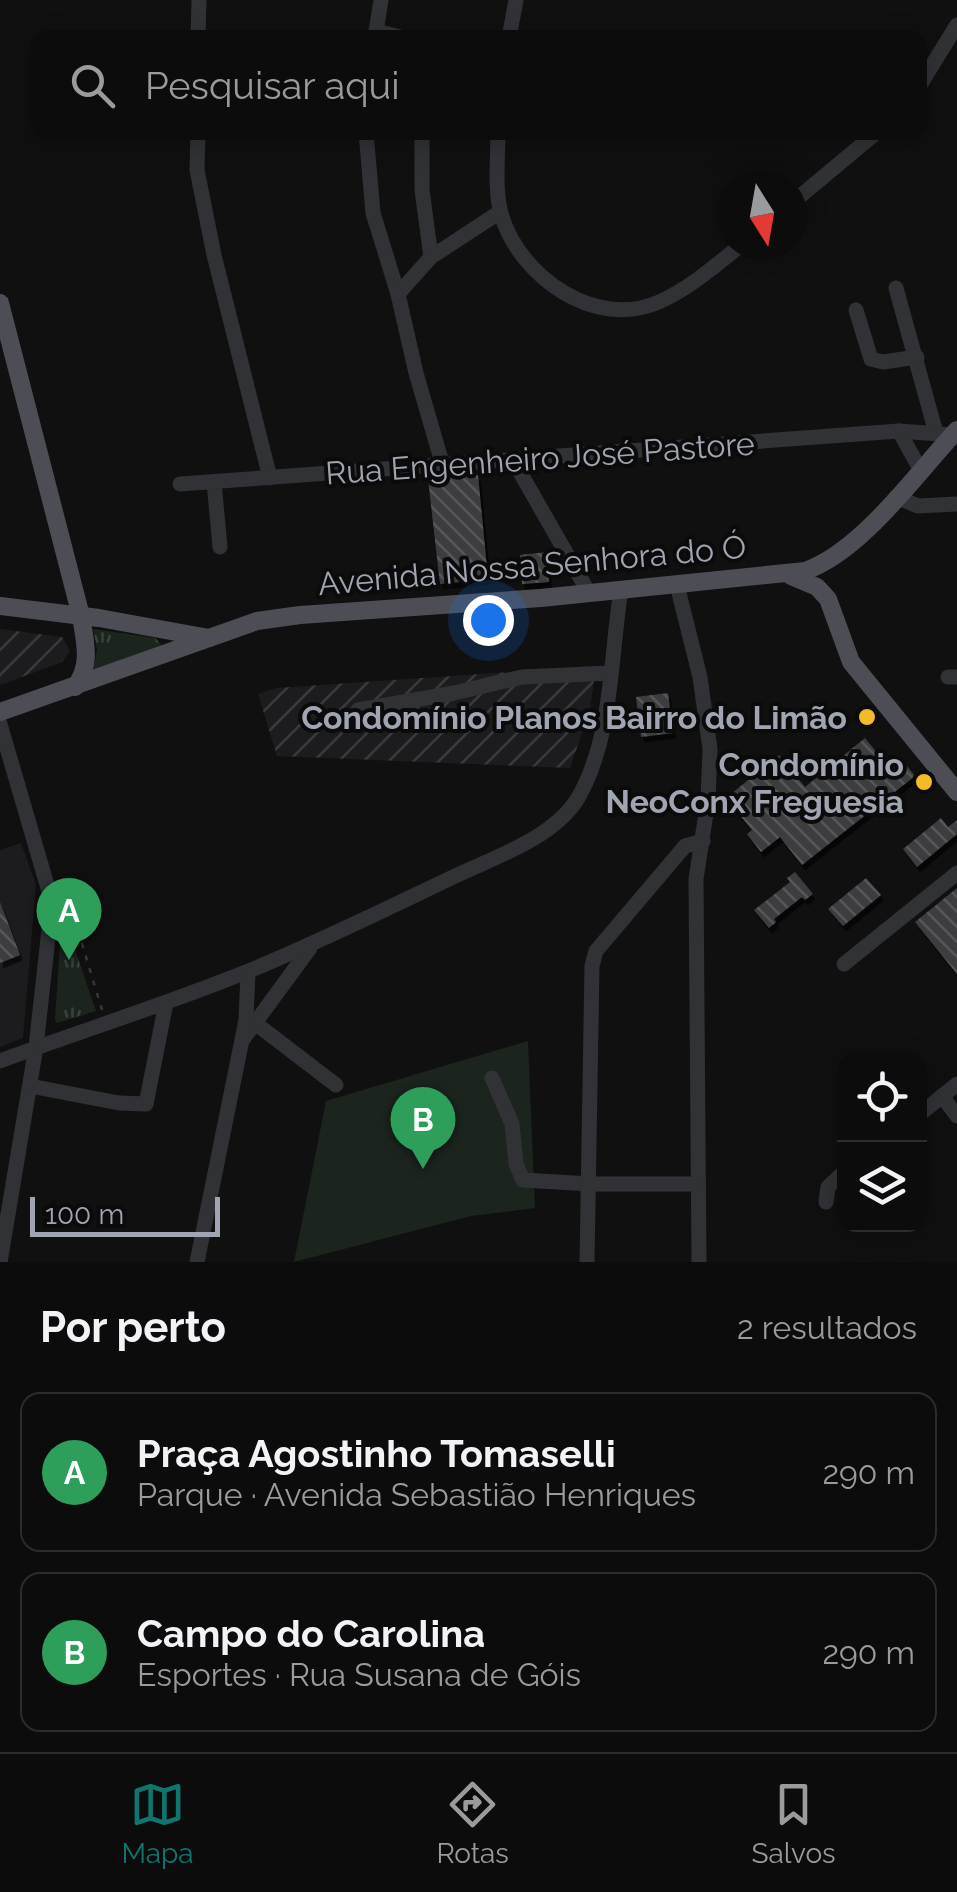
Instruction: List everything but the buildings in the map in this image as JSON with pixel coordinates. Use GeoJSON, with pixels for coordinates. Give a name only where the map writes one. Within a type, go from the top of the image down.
{"type":"FeatureCollection","features":[{"type":"Feature","properties":{"kind":"main road"},"geometry":{"type":"LineString","coordinates":[[0,303],[82,616],[86,663],[84,675],[75,687]]}},
{"type":"Feature","properties":{"kind":"main road","name":"Avenida Nossa Senhora do Ó"},"geometry":{"type":"LineString","coordinates":[[0,712],[257,621],[678,585],[818,567],[852,544],[921,471],[949,432]]}},
{"type":"Feature","properties":{"kind":"main road","name":"Avenida Nossa Senhora do Ó"},"geometry":{"type":"LineString","coordinates":[[828,599],[831,580],[852,544]]}},
{"type":"Feature","properties":{"kind":"main road","name":"Avenida Nossa Senhora do Ó"},"geometry":{"type":"LineString","coordinates":[[786,574],[810,583],[828,599]]}},
{"type":"Feature","properties":{"kind":"main road"},"geometry":{"type":"LineString","coordinates":[[828,599],[851,662],[957,792]]}},
{"type":"Feature","properties":{"kind":"main road"},"geometry":{"type":"LineString","coordinates":[[0,606],[210,638]]}},
{"type":"Feature","properties":{"kind":"street"},"geometry":{"type":"LineString","coordinates":[[198,30],[199,0]]}},
{"type":"Feature","properties":{"kind":"street"},"geometry":{"type":"LineString","coordinates":[[376,30],[381,0]]}},
{"type":"Feature","properties":{"kind":"street"},"geometry":{"type":"LineString","coordinates":[[510,30],[516,0]]}},
{"type":"Feature","properties":{"kind":"street"},"geometry":{"type":"LineString","coordinates":[[927,74],[957,25]]}},
{"type":"Feature","properties":{"kind":"street"},"geometry":{"type":"LineString","coordinates":[[198,140],[197,170],[214,255],[270,478]]}},
{"type":"Feature","properties":{"kind":"street"},"geometry":{"type":"LineString","coordinates":[[367,140],[373,213],[442,466]]}},
{"type":"Feature","properties":{"kind":"street"},"geometry":{"type":"LineString","coordinates":[[422,140],[422,190],[431,257]]}},
{"type":"Feature","properties":{"kind":"street"},"geometry":{"type":"LineString","coordinates":[[494,140],[500,212],[517,249],[546,282],[569,296],[598,306],[628,308],[656,303],[695,282],[722,260]]}},
{"type":"Feature","properties":{"kind":"street"},"geometry":{"type":"LineString","coordinates":[[807,190],[867,140]]}},
{"type":"Feature","properties":{"kind":"street"},"geometry":{"type":"LineString","coordinates":[[398,294],[431,257],[500,212]]}},
{"type":"Feature","properties":{"kind":"street"},"geometry":{"type":"LineString","coordinates":[[896,288],[917,357],[949,432]]}},
{"type":"Feature","properties":{"kind":"street"},"geometry":{"type":"LineString","coordinates":[[856,310],[871,359],[883,362],[917,357]]}},
{"type":"Feature","properties":{"kind":"street"},"geometry":{"type":"LineString","coordinates":[[899,431],[921,471]]}},
{"type":"Feature","properties":{"kind":"street","name":"Rua Engenheiro José Pastore"},"geometry":{"type":"LineString","coordinates":[[180,484],[899,431],[949,432]]}},
{"type":"Feature","properties":{"kind":"street"},"geometry":{"type":"LineString","coordinates":[[513,460],[589,593]]}},
{"type":"Feature","properties":{"kind":"street"},"geometry":{"type":"LineString","coordinates":[[214,482],[220,547]]}},
{"type":"Feature","properties":{"kind":"street"},"geometry":{"type":"LineString","coordinates":[[896,497],[918,506],[957,504]]}},
{"type":"Feature","properties":{"kind":"street"},"geometry":{"type":"LineString","coordinates":[[678,585],[700,677],[710,749],[708,800],[696,879],[699,1262]]}},
{"type":"Feature","properties":{"kind":"street"},"geometry":{"type":"LineString","coordinates":[[0,1061],[248,972],[556,824],[576,802],[599,739],[622,590]]}},
{"type":"Feature","properties":{"kind":"street"},"geometry":{"type":"LineString","coordinates":[[358,710],[454,694],[522,676],[612,673]]}},
{"type":"Feature","properties":{"kind":"street"},"geometry":{"type":"LineString","coordinates":[[0,724],[52,902],[36,1047],[0,1262]]}},
{"type":"Feature","properties":{"kind":"street"},"geometry":{"type":"LineString","coordinates":[[587,1262],[591,1009],[596,951],[685,846],[702,841]]}},
{"type":"Feature","properties":{"kind":"street"},"geometry":{"type":"LineString","coordinates":[[844,964],[957,872]]}},
{"type":"Feature","properties":{"kind":"street"},"geometry":{"type":"LineString","coordinates":[[197,1262],[242,1042],[250,1022],[314,943]]}},
{"type":"Feature","properties":{"kind":"street"},"geometry":{"type":"LineString","coordinates":[[248,972],[250,1022]]}},
{"type":"Feature","properties":{"kind":"street"},"geometry":{"type":"LineString","coordinates":[[30,1086],[146,1104],[150,1100],[166,1003]]}},
{"type":"Feature","properties":{"kind":"street"},"geometry":{"type":"LineString","coordinates":[[250,1022],[336,1085]]}},
{"type":"Feature","properties":{"kind":"street"},"geometry":{"type":"LineString","coordinates":[[492,1078],[512,1124],[516,1164],[523,1180],[698,1184]]}},
{"type":"Feature","properties":{"kind":"street"},"geometry":{"type":"LineString","coordinates":[[927,1108],[957,1084]]}},
{"type":"Feature","properties":{"kind":"street"},"geometry":{"type":"LineString","coordinates":[[942,1096],[957,1116]]}},
{"type":"Feature","properties":{"kind":"street"},"geometry":{"type":"LineString","coordinates":[[826,1202],[828,1187],[837,1179]]}},
{"type":"Feature","properties":{"kind":"path"},"geometry":{"type":"LineString","coordinates":[[49,886],[66,897],[106,1022]]}},
{"type":"Feature","properties":{"kind":"shaded area"},"geometry":{"type":"Polygon","coordinates":[[[0,629],[62,637],[70,651],[62,662],[0,685],[0,629]]]}},
{"type":"Feature","properties":{"kind":"shaded area"},"geometry":{"type":"Polygon","coordinates":[[[596,666],[590,710],[570,768],[277,756],[258,694],[277,688],[596,666]]]}},
{"type":"Feature","properties":{"kind":"shaded area"},"geometry":{"type":"Polygon","coordinates":[[[21,843],[36,885],[23,1038],[0,1047],[0,850],[21,843]]]}},
{"type":"Feature","properties":{"kind":"green space"},"geometry":{"type":"Polygon","coordinates":[[[93,629],[155,638],[160,649],[93,672],[97,649],[93,629]]]}},
{"type":"Feature","properties":{"kind":"green space"},"geometry":{"type":"Polygon","coordinates":[[[62,911],[96,1011],[57,1023],[55,1020],[62,911]]]}},
{"type":"Feature","properties":{"kind":"green space"},"geometry":{"type":"Polygon","coordinates":[[[528,1041],[535,1208],[471,1216],[294,1262],[326,1101],[528,1041]]]}},
{"type":"Feature","properties":{"kind":"place","name":"Condomínio Planos Bairro do Limão"},"geometry":{"type":"Point","coordinates":[867,717]}},
{"type":"Feature","properties":{"kind":"place","name":"Condomínio NeoConx Freguesia"},"geometry":{"type":"Point","coordinates":[924,782]}},
{"type":"Feature","properties":{"kind":"place","name":"Praça Agostinho Tomaselli"},"geometry":{"type":"Point","coordinates":[69,960]}},
{"type":"Feature","properties":{"kind":"place","name":"Campo do Carolina"},"geometry":{"type":"Point","coordinates":[423,1169]}}]}
